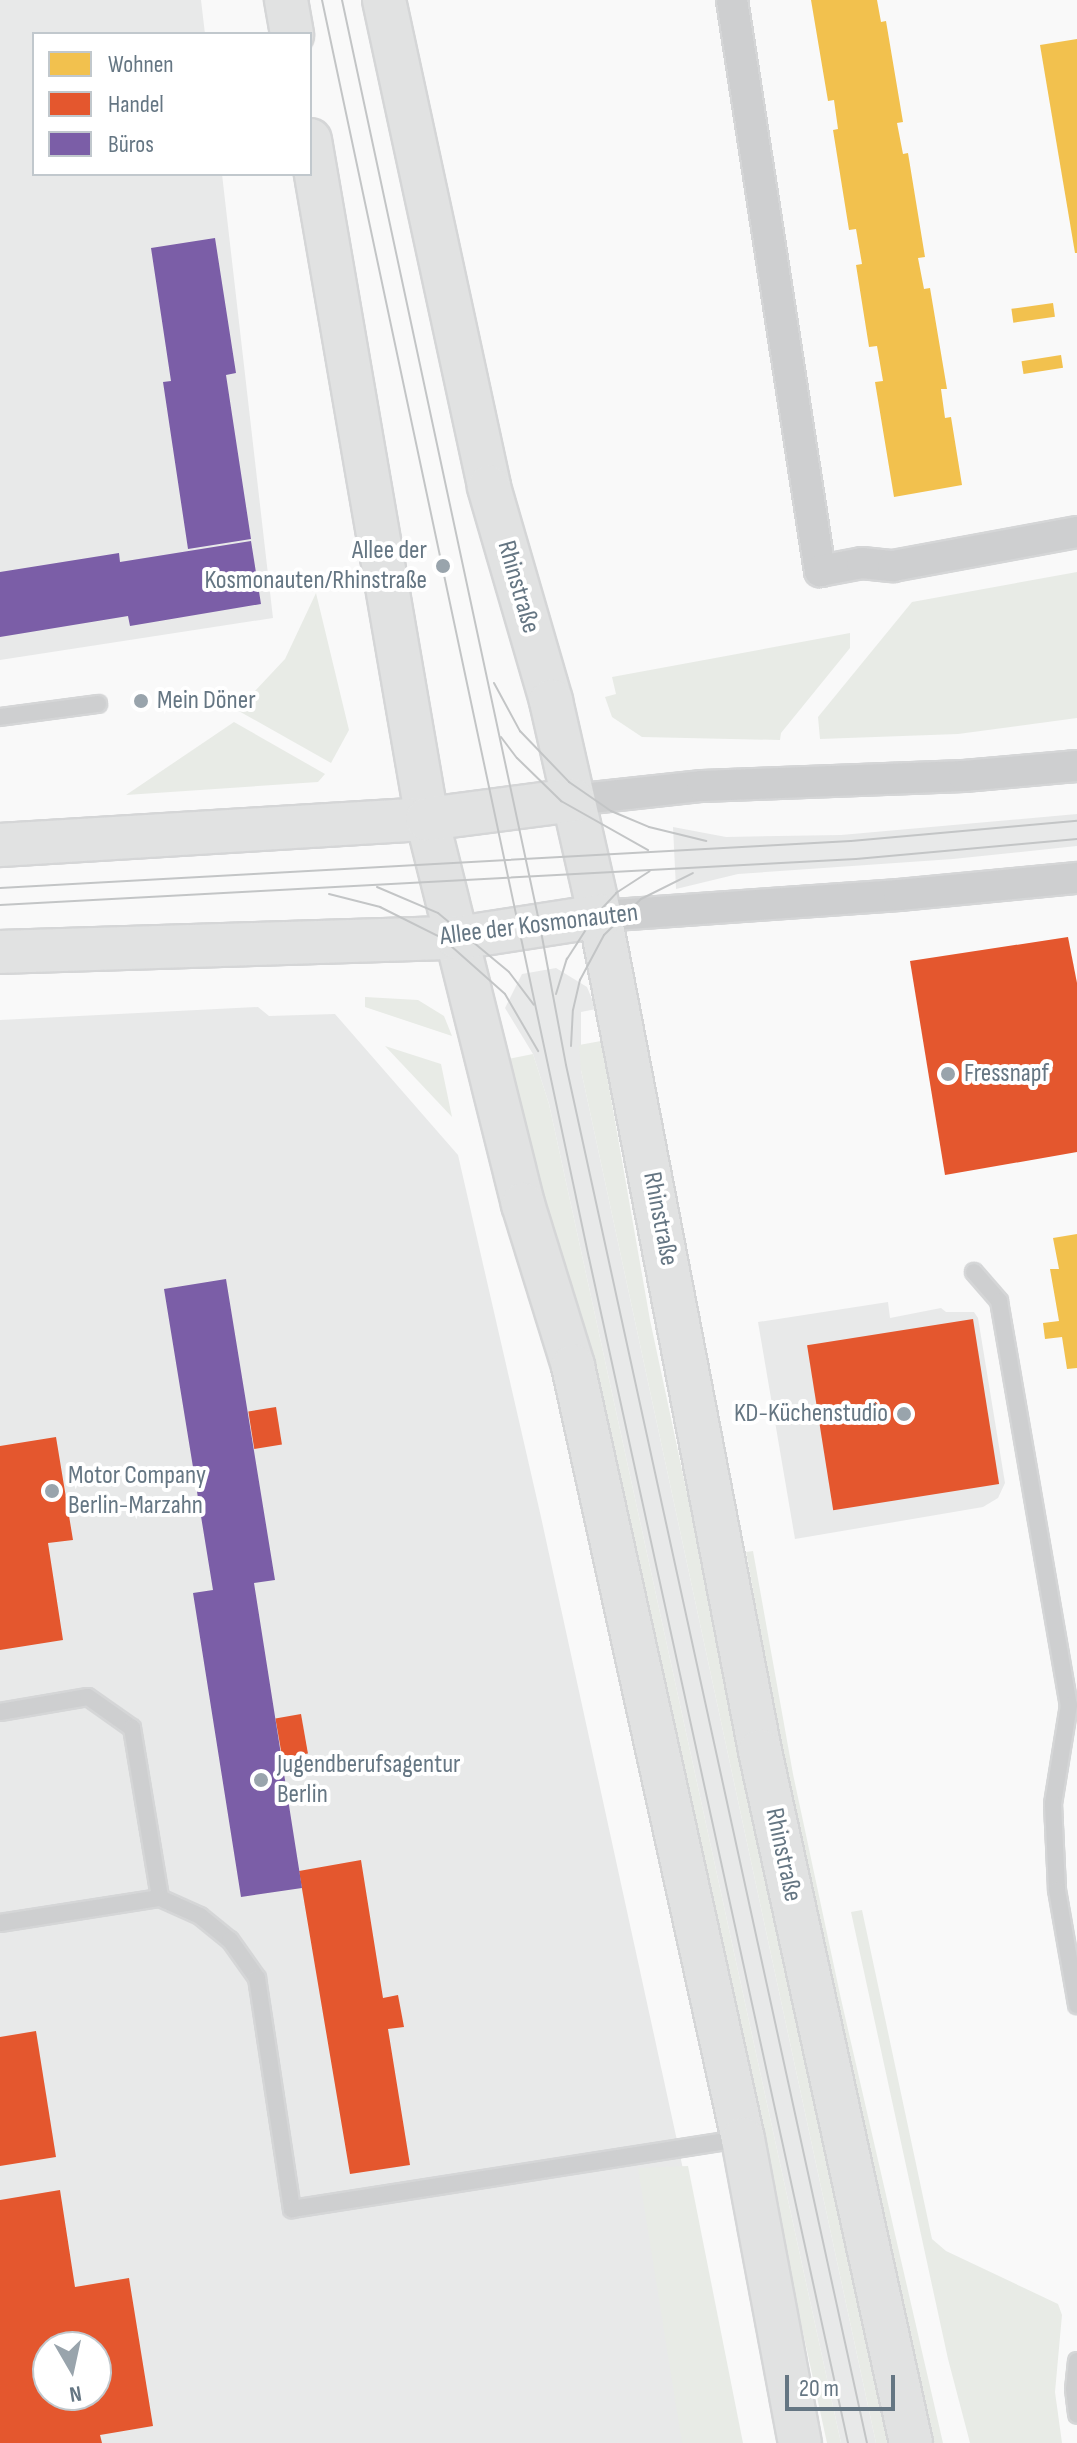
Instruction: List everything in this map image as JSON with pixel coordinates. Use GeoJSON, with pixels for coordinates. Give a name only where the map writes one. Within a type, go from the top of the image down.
{"type":"FeatureCollection","features":[{"type":"Feature","properties":{"kind":"main road"},"geometry":{"type":"LineString","coordinates":[[286,0],[292,32]]}},
{"type":"Feature","properties":{"kind":"main road","name":"Rhinstraße"},"geometry":{"type":"LineString","coordinates":[[384,0],[489,487],[551,701],[600,916],[760,1751],[911,2443]]}},
{"type":"Feature","properties":{"kind":"main road"},"geometry":{"type":"LineString","coordinates":[[312,152],[427,819],[523,1204],[573,1366],[743,2139],[800,2443]]}},
{"type":"Feature","properties":{"kind":"main road"},"geometry":{"type":"LineString","coordinates":[[0,845],[427,819],[573,800]]}},
{"type":"Feature","properties":{"kind":"main road","name":"Allee der Kosmonauten"},"geometry":{"type":"LineString","coordinates":[[0,952],[458,938],[600,916]]}},
{"type":"Feature","properties":{"kind":"street"},"geometry":{"type":"LineString","coordinates":[[732,0],[820,571],[862,563],[893,566],[1077,532]]}},
{"type":"Feature","properties":{"kind":"street"},"geometry":{"type":"LineString","coordinates":[[573,800],[702,786],[964,776],[1077,766]]}},
{"type":"Feature","properties":{"kind":"street","name":"Allee der Kosmonauten"},"geometry":{"type":"LineString","coordinates":[[600,916],[899,895],[1077,878]]}},
{"type":"Feature","properties":{"kind":"lane"},"geometry":{"type":"LineString","coordinates":[[0,717],[98,704]]}},
{"type":"Feature","properties":{"kind":"lane"},"geometry":{"type":"LineString","coordinates":[[974,1272],[999,1301],[1069,1705],[1053,1804],[1057,1890],[1077,2005]]}},
{"type":"Feature","properties":{"kind":"lane"},"geometry":{"type":"LineString","coordinates":[[0,1712],[88,1697],[132,1728],[160,1898]]}},
{"type":"Feature","properties":{"kind":"lane"},"geometry":{"type":"LineString","coordinates":[[0,1923],[160,1898],[200,1916],[230,1940],[257,1978],[292,2209],[743,2139]]}},
{"type":"Feature","properties":{"kind":"lane"},"geometry":{"type":"LineString","coordinates":[[1077,2361],[1077,2415]]}},
{"type":"Feature","properties":{"kind":"shaded area"},"geometry":{"type":"Polygon","coordinates":[[[0,0],[201,0],[205,32],[32,32],[32,176],[222,176],[273,618],[0,660],[0,0]]]}},
{"type":"Feature","properties":{"kind":"shaded area"},"geometry":{"type":"Polygon","coordinates":[[[1077,572],[1077,718],[958,734],[820,739],[818,717],[912,602],[1077,572]]]}},
{"type":"Feature","properties":{"kind":"shaded area"},"geometry":{"type":"Polygon","coordinates":[[[316,593],[349,730],[331,763],[237,710],[285,659],[316,593]]]}},
{"type":"Feature","properties":{"kind":"shaded area"},"geometry":{"type":"Polygon","coordinates":[[[850,633],[850,648],[781,733],[780,740],[642,737],[612,717],[605,697],[616,694],[612,677],[850,633]]]}},
{"type":"Feature","properties":{"kind":"shaded area"},"geometry":{"type":"Polygon","coordinates":[[[234,722],[325,774],[318,782],[126,795],[234,722]]]}},
{"type":"Feature","properties":{"kind":"shaded area"},"geometry":{"type":"Polygon","coordinates":[[[1077,814],[1077,846],[953,859],[738,874],[676,889],[673,827],[726,837],[841,835],[1077,814]]]}},
{"type":"Feature","properties":{"kind":"shaded area"},"geometry":{"type":"Polygon","coordinates":[[[556,968],[587,987],[596,1009],[581,1012],[581,1070],[876,2443],[841,2443],[549,1104],[533,1054],[505,1008],[522,974],[556,968]]]}},
{"type":"Feature","properties":{"kind":"shaded area"},"geometry":{"type":"Polygon","coordinates":[[[365,997],[418,1000],[444,1016],[452,1036],[365,1007],[365,997]]]}},
{"type":"Feature","properties":{"kind":"shaded area"},"geometry":{"type":"Polygon","coordinates":[[[258,1007],[269,1016],[335,1014],[458,1155],[541,1517],[678,2145],[739,2443],[0,2443],[0,1020],[258,1007]]]}},
{"type":"Feature","properties":{"kind":"shaded area"},"geometry":{"type":"Polygon","coordinates":[[[601,1041],[650,1320],[890,2443],[876,2443],[581,1070],[579,1045],[601,1041]]]}},
{"type":"Feature","properties":{"kind":"shaded area"},"geometry":{"type":"Polygon","coordinates":[[[385,1046],[441,1064],[452,1117],[385,1046]]]}},
{"type":"Feature","properties":{"kind":"shaded area"},"geometry":{"type":"Polygon","coordinates":[[[533,1054],[549,1104],[841,2443],[827,2443],[604,1417],[508,1059],[533,1054]]]}},
{"type":"Feature","properties":{"kind":"shaded area","name":"KD-Küchenstudio"},"geometry":{"type":"Polygon","coordinates":[[[888,1302],[890,1318],[941,1308],[946,1312],[974,1312],[978,1318],[1005,1483],[998,1498],[983,1507],[795,1539],[758,1322],[888,1302]]]}},
{"type":"Feature","properties":{"kind":"shaded area"},"geometry":{"type":"Polygon","coordinates":[[[753,1551],[793,1774],[943,2443],[931,2443],[901,2316],[786,1775],[746,1552],[753,1551]]]}},
{"type":"Feature","properties":{"kind":"shaded area"},"geometry":{"type":"Polygon","coordinates":[[[862,1910],[932,2239],[946,2251],[1058,2304],[1062,2315],[1055,2392],[1062,2443],[970,2443],[948,2359],[851,1912],[862,1910]]]}},
{"type":"Feature","properties":{"kind":"shaded area"},"geometry":{"type":"Polygon","coordinates":[[[688,2166],[743,2443],[682,2443],[638,2168],[688,2166]]]}},
{"type":"Feature","properties":{"kind":"building: Wohnen"},"geometry":{"type":"Polygon","coordinates":[[[811,0],[877,0],[881,22],[886,21],[903,122],[897,123],[903,154],[908,153],[925,257],[918,258],[924,289],[930,288],[947,389],[941,389],[945,418],[951,417],[962,485],[894,497],[875,382],[883,381],[877,346],[869,347],[856,265],[862,264],[856,229],[849,230],[833,130],[838,129],[834,100],[828,101],[811,0]]]}},
{"type":"Feature","properties":{"kind":"building: Wohnen"},"geometry":{"type":"Polygon","coordinates":[[[1077,39],[1077,253],[1075,253],[1040,45],[1077,39]]]}},
{"type":"Feature","properties":{"kind":"building: Wohnen"},"geometry":{"type":"Polygon","coordinates":[[[1053,303],[1055,317],[1013,323],[1011,309],[1053,303]]]}},
{"type":"Feature","properties":{"kind":"building: Wohnen"},"geometry":{"type":"Polygon","coordinates":[[[1061,355],[1063,368],[1024,374],[1021,361],[1061,355]]]}},
{"type":"Feature","properties":{"kind":"building: Wohnen"},"geometry":{"type":"Polygon","coordinates":[[[1077,1234],[1077,1368],[1067,1369],[1062,1337],[1045,1339],[1043,1323],[1059,1321],[1050,1269],[1059,1269],[1053,1238],[1077,1234]]]}},
{"type":"Feature","properties":{"kind":"building: Handel"},"geometry":{"type":"Polygon","coordinates":[[[1068,937],[1077,983],[1077,1152],[945,1175],[910,961],[1068,937]]]}},
{"type":"Feature","properties":{"kind":"building: Handel","name":"KD-Küchenstudio"},"geometry":{"type":"Polygon","coordinates":[[[973,1319],[999,1484],[833,1510],[807,1345],[973,1319]]]}},
{"type":"Feature","properties":{"kind":"building: Handel"},"geometry":{"type":"Polygon","coordinates":[[[276,1407],[282,1445],[254,1449],[248,1411],[276,1407]]]}},
{"type":"Feature","properties":{"kind":"building: Handel"},"geometry":{"type":"Polygon","coordinates":[[[56,1437],[73,1540],[48,1543],[63,1640],[0,1650],[0,1446],[56,1437]]]}},
{"type":"Feature","properties":{"kind":"building: Handel"},"geometry":{"type":"Polygon","coordinates":[[[301,1714],[308,1753],[282,1758],[275,1719],[301,1714]]]}},
{"type":"Feature","properties":{"kind":"building: Handel"},"geometry":{"type":"Polygon","coordinates":[[[361,1860],[383,1998],[398,1995],[404,2027],[388,2029],[410,2165],[350,2174],[299,1871],[361,1860]]]}},
{"type":"Feature","properties":{"kind":"building: Handel"},"geometry":{"type":"Polygon","coordinates":[[[36,2031],[56,2157],[0,2166],[0,2037],[36,2031]]]}},
{"type":"Feature","properties":{"kind":"building: Handel"},"geometry":{"type":"Polygon","coordinates":[[[60,2190],[75,2287],[129,2278],[153,2426],[100,2435],[102,2443],[0,2443],[0,2200],[60,2190]]]}},
{"type":"Feature","properties":{"kind":"building: Büros"},"geometry":{"type":"Polygon","coordinates":[[[215,238],[236,373],[226,375],[251,539],[188,549],[163,382],[171,381],[151,248],[215,238]]]}},
{"type":"Feature","properties":{"kind":"building: Büros"},"geometry":{"type":"Polygon","coordinates":[[[251,541],[261,604],[130,626],[128,616],[0,637],[0,572],[119,553],[120,562],[251,541]]]}},
{"type":"Feature","properties":{"kind":"building: Büros"},"geometry":{"type":"Polygon","coordinates":[[[226,1279],[275,1580],[254,1583],[302,1888],[241,1897],[193,1593],[213,1590],[164,1289],[226,1279]]]}},
{"type":"Feature","properties":{"kind":"tram line"},"geometry":{"type":"LineString","coordinates":[[322,0],[589,1258],[848,2443]]}},
{"type":"Feature","properties":{"kind":"tram line"},"geometry":{"type":"LineString","coordinates":[[342,0],[540,926],[566,1065],[867,2443]]}},
{"type":"Feature","properties":{"kind":"tram line"},"geometry":{"type":"LineString","coordinates":[[494,683],[520,731],[569,782],[611,811],[649,827],[706,841]]}},
{"type":"Feature","properties":{"kind":"tram line"},"geometry":{"type":"LineString","coordinates":[[501,737],[517,758],[561,801],[648,850]]}},
{"type":"Feature","properties":{"kind":"tram line"},"geometry":{"type":"LineString","coordinates":[[0,888],[851,841],[1077,821]]}},
{"type":"Feature","properties":{"kind":"tram line"},"geometry":{"type":"LineString","coordinates":[[0,905],[856,859],[1077,839]]}},
{"type":"Feature","properties":{"kind":"tram line"},"geometry":{"type":"LineString","coordinates":[[556,994],[567,959],[594,917],[616,893],[650,871]]}},
{"type":"Feature","properties":{"kind":"tram line"},"geometry":{"type":"LineString","coordinates":[[571,1046],[573,1010],[580,980],[604,935],[641,899],[693,873]]}},
{"type":"Feature","properties":{"kind":"tram line"},"geometry":{"type":"LineString","coordinates":[[377,887],[438,913],[509,972],[534,1005]]}},
{"type":"Feature","properties":{"kind":"tram line"},"geometry":{"type":"LineString","coordinates":[[329,894],[380,907],[442,938],[505,994],[538,1051]]}},
{"type":"Feature","properties":{"kind":"place","name":"Allee der Kosmonauten/Rhinstraße"},"geometry":{"type":"Point","coordinates":[443,566]}},
{"type":"Feature","properties":{"kind":"place","name":"Mein Döner"},"geometry":{"type":"Point","coordinates":[141,701]}},
{"type":"Feature","properties":{"kind":"place","name":"Fressnapf"},"geometry":{"type":"Point","coordinates":[948,1074]}},
{"type":"Feature","properties":{"kind":"place","name":"KD-Küchenstudio"},"geometry":{"type":"Point","coordinates":[904,1414]}},
{"type":"Feature","properties":{"kind":"place","name":"Motor Company Berlin-Marzahn"},"geometry":{"type":"Point","coordinates":[52,1491]}},
{"type":"Feature","properties":{"kind":"place","name":"Jugendberufsagentur Berlin"},"geometry":{"type":"Point","coordinates":[261,1780]}}]}
